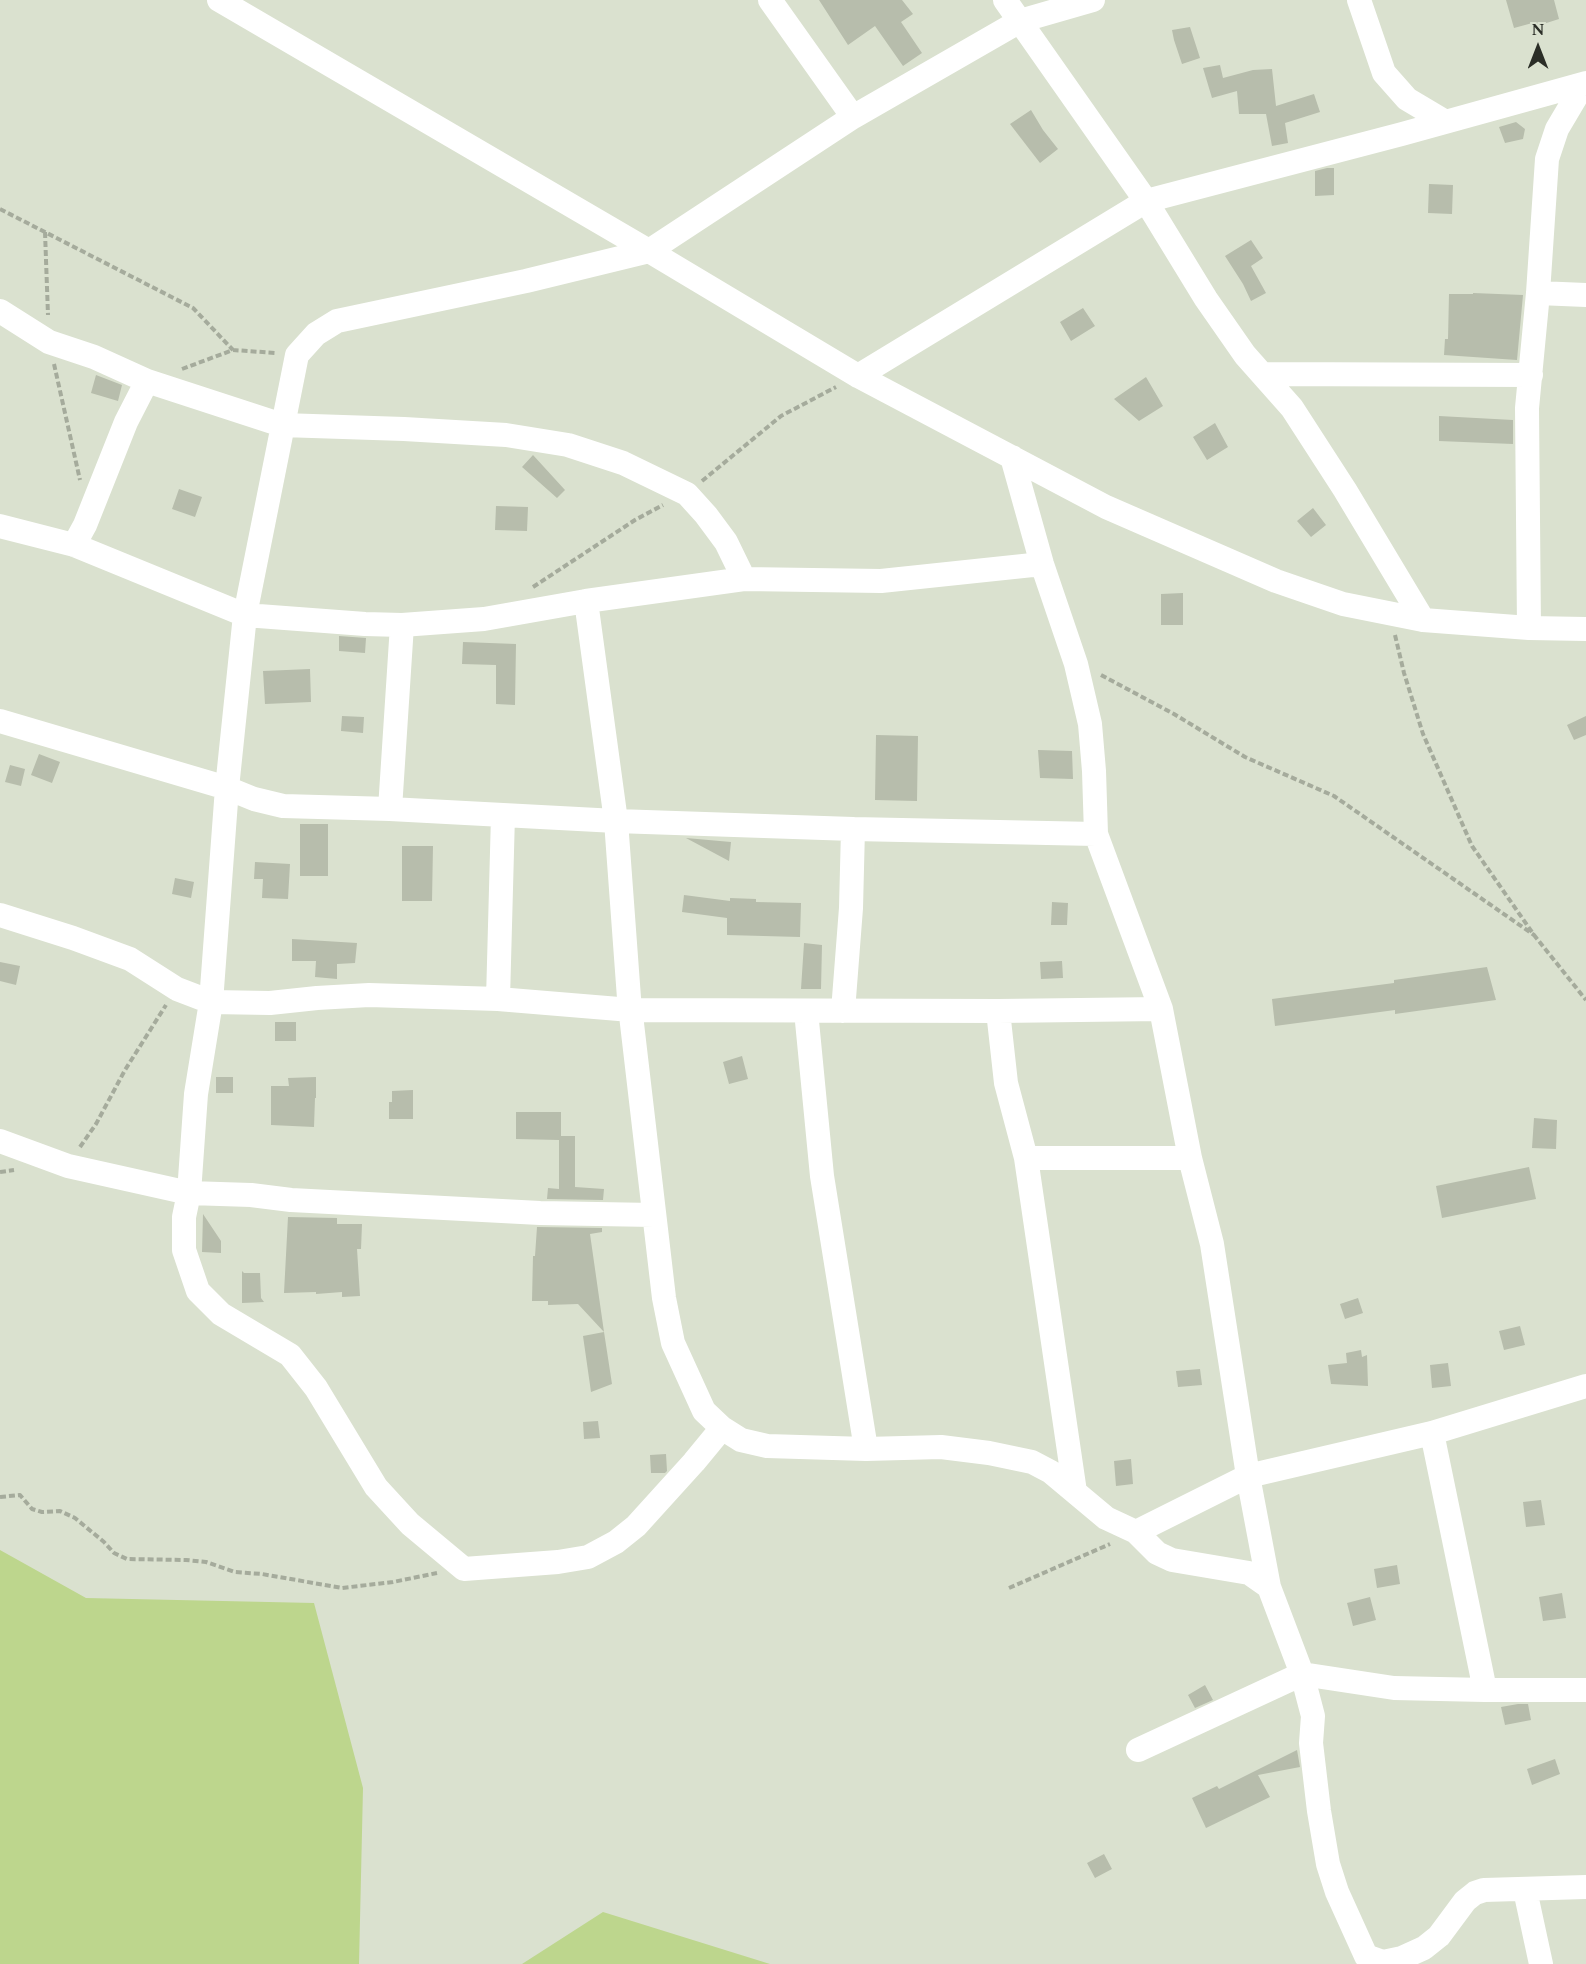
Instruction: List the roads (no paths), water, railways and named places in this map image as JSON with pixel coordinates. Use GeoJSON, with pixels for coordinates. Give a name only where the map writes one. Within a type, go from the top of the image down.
{"type":"FeatureCollection","features":[{"type":"Feature","properties":{"kind":"street"},"geometry":{"type":"LineString","coordinates":[[219,0],[858,376],[1106,507],[1276,580],[1343,604],[1423,620],[1529,628],[1586,629]]}},
{"type":"Feature","properties":{"kind":"street"},"geometry":{"type":"LineString","coordinates":[[770,0],[853,117]]}},
{"type":"Feature","properties":{"kind":"street"},"geometry":{"type":"LineString","coordinates":[[1005,0],[1146,201],[1206,299],[1245,354],[1292,408],[1345,490],[1423,620]]}},
{"type":"Feature","properties":{"kind":"street"},"geometry":{"type":"LineString","coordinates":[[722,1428],[643,1519],[616,1542],[588,1557],[558,1562],[464,1569],[410,1524],[376,1487],[316,1388],[290,1355],[221,1314],[198,1291],[184,1250],[184,1217],[189,1193],[194,1111],[211,1002],[227,788],[245,615],[297,354],[316,334],[337,321],[526,281],[649,251],[853,117],[1020,21],[1093,0]]}},
{"type":"Feature","properties":{"kind":"street"},"geometry":{"type":"LineString","coordinates":[[1359,0],[1384,72],[1407,99],[1444,121]]}},
{"type":"Feature","properties":{"kind":"street"},"geometry":{"type":"LineString","coordinates":[[858,376],[1146,201],[1584,84]]}},
{"type":"Feature","properties":{"kind":"street"},"geometry":{"type":"LineString","coordinates":[[1529,628],[1527,419],[1547,159],[1557,129],[1584,84]]}},
{"type":"Feature","properties":{"kind":"street"},"geometry":{"type":"LineString","coordinates":[[1538,293],[1586,295]]}},
{"type":"Feature","properties":{"kind":"street"},"geometry":{"type":"LineString","coordinates":[[0,311],[49,342],[94,357],[147,381],[282,425],[506,435],[568,445],[623,463],[687,494],[726,542],[744,579]]}},
{"type":"Feature","properties":{"kind":"street"},"geometry":{"type":"LineString","coordinates":[[1264,374],[1531,375]]}},
{"type":"Feature","properties":{"kind":"street"},"geometry":{"type":"LineString","coordinates":[[74,545],[86,525],[126,423],[147,381]]}},
{"type":"Feature","properties":{"kind":"street"},"geometry":{"type":"LineString","coordinates":[[1012,457],[1042,564],[1076,664],[1090,724],[1095,771],[1096,834],[1161,1009],[1190,1158],[1212,1244],[1248,1476],[1269,1587],[1302,1674],[1313,1716],[1311,1743],[1328,1864],[1337,1892],[1366,1956],[1383,1962],[1402,1958],[1424,1948],[1439,1936],[1465,1901],[1475,1893],[1484,1890],[1586,1887]]}},
{"type":"Feature","properties":{"kind":"street"},"geometry":{"type":"LineString","coordinates":[[0,526],[74,545],[245,615],[365,624],[402,625],[484,619],[586,601],[744,579],[880,580],[1042,564]]}},
{"type":"Feature","properties":{"kind":"street"},"geometry":{"type":"LineString","coordinates":[[586,601],[616,821],[631,1010],[664,1298],[673,1343],[704,1412],[722,1428],[741,1440],[767,1446],[866,1449],[941,1447],[1032,1462],[1051,1472],[1106,1518],[1136,1532],[1157,1553],[1173,1560],[1248,1573],[1269,1587]]}},
{"type":"Feature","properties":{"kind":"street"},"geometry":{"type":"LineString","coordinates":[[390,809],[402,625]]}},
{"type":"Feature","properties":{"kind":"street"},"geometry":{"type":"LineString","coordinates":[[0,721],[283,806],[390,809],[616,821],[1096,834]]}},
{"type":"Feature","properties":{"kind":"street"},"geometry":{"type":"LineString","coordinates":[[498,999],[503,815]]}},
{"type":"Feature","properties":{"kind":"street"},"geometry":{"type":"LineString","coordinates":[[843,1011],[851,908],[853,829]]}},
{"type":"Feature","properties":{"kind":"street"},"geometry":{"type":"LineString","coordinates":[[0,915],[62,934],[130,959],[177,989],[211,1002],[270,1003],[369,995],[498,999],[631,1010],[1161,1009]]}},
{"type":"Feature","properties":{"kind":"street"},"geometry":{"type":"LineString","coordinates":[[806,1011],[822,1176],[866,1449]]}},
{"type":"Feature","properties":{"kind":"street"},"geometry":{"type":"LineString","coordinates":[[998,1011],[1006,1083],[1026,1158],[1075,1492]]}},
{"type":"Feature","properties":{"kind":"street"},"geometry":{"type":"LineString","coordinates":[[0,1141],[68,1166],[189,1193],[529,1212],[654,1215]]}},
{"type":"Feature","properties":{"kind":"street"},"geometry":{"type":"LineString","coordinates":[[1026,1158],[1190,1158]]}},
{"type":"Feature","properties":{"kind":"street"},"geometry":{"type":"LineString","coordinates":[[1136,1532],[1248,1476],[1432,1433],[1586,1386]]}},
{"type":"Feature","properties":{"kind":"street"},"geometry":{"type":"LineString","coordinates":[[1432,1433],[1485,1690]]}},
{"type":"Feature","properties":{"kind":"street"},"geometry":{"type":"LineString","coordinates":[[1138,1750],[1302,1674],[1394,1688],[1586,1690]]}},
{"type":"Feature","properties":{"kind":"street"},"geometry":{"type":"LineString","coordinates":[[1525,1890],[1541,1964]]}}]}
